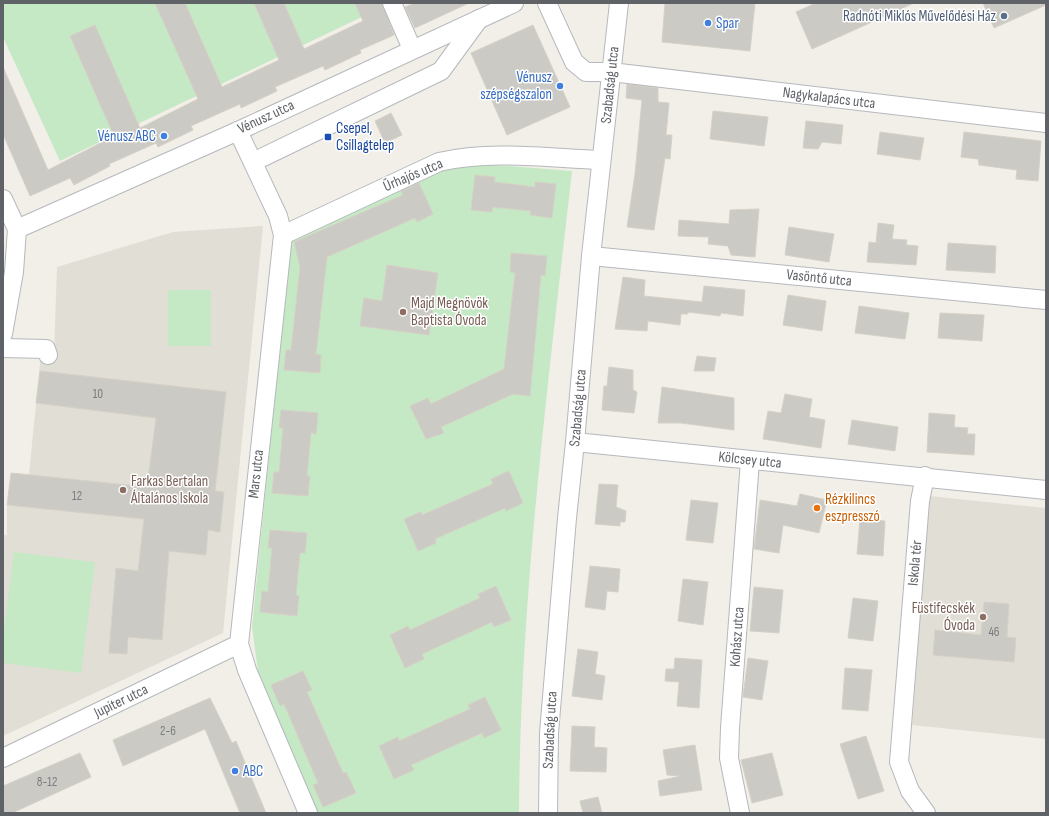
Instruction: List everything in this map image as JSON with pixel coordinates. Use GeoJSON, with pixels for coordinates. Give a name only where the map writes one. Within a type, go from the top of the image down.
{"type":"FeatureCollection","features":[{"type":"Feature","properties":{"kind":"street"},"geometry":{"type":"LineString","coordinates":[[392,3],[412,49]]}},
{"type":"Feature","properties":{"kind":"street","name":"Vénusz utca"},"geometry":{"type":"LineString","coordinates":[[17,229],[238,131],[480,17],[514,3]]}},
{"type":"Feature","properties":{"kind":"street","name":"Nagykalapács utca"},"geometry":{"type":"LineString","coordinates":[[547,3],[574,62],[586,72],[612,72],[1046,123]]}},
{"type":"Feature","properties":{"kind":"street","name":"Szabadság utca"},"geometry":{"type":"LineString","coordinates":[[548,813],[548,733],[591,256],[619,3]]}},
{"type":"Feature","properties":{"kind":"street"},"geometry":{"type":"LineString","coordinates":[[253,162],[441,71],[480,17]]}},
{"type":"Feature","properties":{"kind":"street","name":"Mars utca"},"geometry":{"type":"LineString","coordinates":[[238,131],[278,216],[283,235],[239,644],[247,670],[308,813]]}},
{"type":"Feature","properties":{"kind":"street","name":"Űrhajós utca"},"geometry":{"type":"LineString","coordinates":[[283,235],[439,162],[463,157],[491,154],[602,160]]}},
{"type":"Feature","properties":{"kind":"street"},"geometry":{"type":"LineString","coordinates":[[3,199],[17,229],[14,272],[3,334]]}},
{"type":"Feature","properties":{"kind":"street","name":"Vasöntő utca"},"geometry":{"type":"LineString","coordinates":[[591,256],[1046,300]]}},
{"type":"Feature","properties":{"kind":"street"},"geometry":{"type":"LineString","coordinates":[[3,348],[46,349],[48,355]]}},
{"type":"Feature","properties":{"kind":"street","name":"Kölcsey utca"},"geometry":{"type":"LineString","coordinates":[[575,442],[750,461],[925,476]]}},
{"type":"Feature","properties":{"kind":"street","name":"Kohász utca"},"geometry":{"type":"LineString","coordinates":[[740,813],[729,758],[750,461]]}},
{"type":"Feature","properties":{"kind":"street"},"geometry":{"type":"LineString","coordinates":[[925,476],[1046,490]]}},
{"type":"Feature","properties":{"kind":"street","name":"Iskola tér"},"geometry":{"type":"LineString","coordinates":[[925,476],[920,501],[899,762],[910,791],[926,813]]}},
{"type":"Feature","properties":{"kind":"street","name":"Jupiter utca"},"geometry":{"type":"LineString","coordinates":[[3,758],[239,644]]}},
{"type":"Feature","properties":{"kind":"shaded area","name":"Farkas Bertalan Általános Iskola"},"geometry":{"type":"Polygon","coordinates":[[[263,226],[223,633],[3,736],[3,535],[7,535],[7,506],[11,473],[29,474],[41,354],[54,355],[57,267],[173,232],[263,226]]]}},
{"type":"Feature","properties":{"kind":"shaded area","name":"Füstifecskék Óvoda"},"geometry":{"type":"Polygon","coordinates":[[[929,496],[1046,508],[1046,739],[912,725],[929,496]]]}},
{"type":"Feature","properties":{"kind":"green space"},"geometry":{"type":"Polygon","coordinates":[[[3,3],[391,3],[60,161],[3,37],[3,3]]]}},
{"type":"Feature","properties":{"kind":"green space"},"geometry":{"type":"Polygon","coordinates":[[[467,163],[572,171],[545,411],[530,572],[524,652],[519,813],[318,813],[258,671],[252,627],[291,237],[433,172],[467,163]]]}},
{"type":"Feature","properties":{"kind":"green space"},"geometry":{"type":"Polygon","coordinates":[[[168,290],[211,290],[211,346],[168,346],[168,290]]]}},
{"type":"Feature","properties":{"kind":"green space"},"geometry":{"type":"Polygon","coordinates":[[[14,552],[95,562],[81,673],[3,663],[3,639],[14,552]]]}},
{"type":"Feature","properties":{"kind":"building"},"geometry":{"type":"Polygon","coordinates":[[[155,3],[185,3],[222,87],[279,60],[254,3],[284,3],[304,49],[363,21],[355,3],[382,3],[394,35],[360,50],[361,53],[325,70],[323,66],[275,87],[277,91],[241,108],[240,104],[191,126],[193,130],[158,147],[156,143],[109,164],[110,166],[74,185],[70,178],[30,196],[3,134],[3,67],[48,170],[114,136],[70,36],[95,25],[140,128],[198,99],[155,3]]]}},
{"type":"Feature","properties":{"kind":"building"},"geometry":{"type":"Polygon","coordinates":[[[415,3],[469,3],[415,28],[405,7],[415,3]]]}},
{"type":"Feature","properties":{"kind":"building","name":"Spar"},"geometry":{"type":"Polygon","coordinates":[[[665,3],[755,3],[750,51],[662,42],[665,3]]]}},
{"type":"Feature","properties":{"kind":"building"},"geometry":{"type":"Polygon","coordinates":[[[816,3],[914,3],[812,49],[796,12],[816,3]]]}},
{"type":"Feature","properties":{"kind":"building","name":"Radnóti Miklós Művelődési Ház"},"geometry":{"type":"Polygon","coordinates":[[[983,3],[1046,3],[1046,5],[994,28],[983,3]]]}},
{"type":"Feature","properties":{"kind":"building"},"geometry":{"type":"Polygon","coordinates":[[[533,25],[570,107],[507,135],[471,53],[533,25]]]}},
{"type":"Feature","properties":{"kind":"building"},"geometry":{"type":"Polygon","coordinates":[[[627,84],[658,88],[658,102],[669,103],[666,135],[672,135],[670,159],[665,158],[654,230],[627,227],[635,174],[642,100],[626,98],[627,84]]]}},
{"type":"Feature","properties":{"kind":"building"},"geometry":{"type":"Polygon","coordinates":[[[713,111],[768,117],[764,146],[710,139],[713,111]]]}},
{"type":"Feature","properties":{"kind":"building"},"geometry":{"type":"Polygon","coordinates":[[[391,113],[402,135],[385,143],[375,121],[391,113]]]}},
{"type":"Feature","properties":{"kind":"building"},"geometry":{"type":"Polygon","coordinates":[[[806,121],[843,125],[841,144],[822,142],[818,149],[803,148],[806,121]]]}},
{"type":"Feature","properties":{"kind":"building"},"geometry":{"type":"Polygon","coordinates":[[[880,132],[924,138],[920,160],[877,154],[880,132]]]}},
{"type":"Feature","properties":{"kind":"building"},"geometry":{"type":"Polygon","coordinates":[[[964,132],[1041,141],[1038,181],[1016,179],[1017,170],[979,165],[978,159],[961,157],[964,132]]]}},
{"type":"Feature","properties":{"kind":"building"},"geometry":{"type":"Polygon","coordinates":[[[475,175],[495,177],[494,182],[535,187],[535,182],[556,184],[552,218],[530,215],[531,211],[493,207],[492,212],[471,210],[475,175]]]}},
{"type":"Feature","properties":{"kind":"building"},"geometry":{"type":"Polygon","coordinates":[[[419,183],[433,214],[417,222],[415,218],[327,257],[316,354],[321,355],[320,373],[284,370],[286,350],[291,350],[300,267],[294,242],[403,195],[401,191],[419,183]]]}},
{"type":"Feature","properties":{"kind":"building"},"geometry":{"type":"Polygon","coordinates":[[[759,209],[755,257],[731,255],[728,246],[708,244],[709,237],[678,236],[679,220],[729,224],[730,210],[759,209]]]}},
{"type":"Feature","properties":{"kind":"building"},"geometry":{"type":"Polygon","coordinates":[[[878,223],[894,225],[892,239],[907,240],[906,245],[918,246],[916,265],[867,262],[869,242],[876,243],[878,223]]]}},
{"type":"Feature","properties":{"kind":"building"},"geometry":{"type":"Polygon","coordinates":[[[789,227],[834,234],[829,262],[785,255],[789,227]]]}},
{"type":"Feature","properties":{"kind":"building"},"geometry":{"type":"Polygon","coordinates":[[[948,243],[996,246],[995,273],[946,270],[948,243]]]}},
{"type":"Feature","properties":{"kind":"building"},"geometry":{"type":"Polygon","coordinates":[[[511,253],[547,256],[545,276],[541,275],[530,396],[513,394],[441,427],[444,433],[426,439],[410,406],[428,398],[431,404],[504,369],[515,273],[510,272],[511,253]]]}},
{"type":"Feature","properties":{"kind":"building"},"geometry":{"type":"Polygon","coordinates":[[[387,265],[438,273],[429,335],[360,326],[364,298],[382,301],[387,265]]]}},
{"type":"Feature","properties":{"kind":"building"},"geometry":{"type":"Polygon","coordinates":[[[623,277],[645,280],[644,296],[702,302],[704,286],[745,290],[743,316],[721,313],[720,316],[688,312],[688,314],[681,314],[680,325],[648,321],[647,331],[615,329],[623,277]]]}},
{"type":"Feature","properties":{"kind":"building"},"geometry":{"type":"Polygon","coordinates":[[[788,295],[826,301],[822,331],[783,325],[788,295]]]}},
{"type":"Feature","properties":{"kind":"building"},"geometry":{"type":"Polygon","coordinates":[[[859,306],[909,313],[905,339],[855,333],[859,306]]]}},
{"type":"Feature","properties":{"kind":"building"},"geometry":{"type":"Polygon","coordinates":[[[940,313],[984,315],[982,341],[938,338],[940,313]]]}},
{"type":"Feature","properties":{"kind":"building"},"geometry":{"type":"Polygon","coordinates":[[[697,356],[716,358],[714,371],[694,371],[697,356]]]}},
{"type":"Feature","properties":{"kind":"building"},"geometry":{"type":"Polygon","coordinates":[[[609,367],[633,370],[633,390],[637,392],[634,413],[602,410],[604,386],[607,386],[609,367]]]}},
{"type":"Feature","properties":{"kind":"building"},"geometry":{"type":"Polygon","coordinates":[[[40,371],[226,392],[215,491],[224,492],[220,532],[208,530],[206,555],[169,551],[162,640],[128,637],[127,654],[109,653],[116,568],[138,571],[144,519],[7,505],[11,473],[147,487],[156,418],[36,403],[40,371]]]}},
{"type":"Feature","properties":{"kind":"building"},"geometry":{"type":"Polygon","coordinates":[[[662,387],[734,398],[734,430],[681,423],[658,423],[662,387]]]}},
{"type":"Feature","properties":{"kind":"building"},"geometry":{"type":"Polygon","coordinates":[[[785,394],[812,399],[809,417],[825,420],[821,448],[763,439],[768,411],[781,413],[785,394]]]}},
{"type":"Feature","properties":{"kind":"building"},"geometry":{"type":"Polygon","coordinates":[[[281,410],[318,413],[316,434],[311,433],[307,476],[310,476],[308,496],[272,493],[274,472],[279,472],[283,428],[279,428],[281,410]]]}},
{"type":"Feature","properties":{"kind":"building"},"geometry":{"type":"Polygon","coordinates":[[[929,413],[955,415],[954,427],[968,428],[967,434],[975,434],[974,455],[927,452],[929,413]]]}},
{"type":"Feature","properties":{"kind":"building"},"geometry":{"type":"Polygon","coordinates":[[[852,420],[898,427],[895,451],[848,444],[852,420]]]}},
{"type":"Feature","properties":{"kind":"building"},"geometry":{"type":"Polygon","coordinates":[[[509,471],[523,503],[506,511],[505,508],[435,539],[436,543],[418,551],[404,519],[421,512],[422,515],[493,484],[491,479],[509,471]]]}},
{"type":"Feature","properties":{"kind":"building"},"geometry":{"type":"Polygon","coordinates":[[[599,484],[618,485],[616,507],[626,511],[625,522],[620,522],[620,526],[595,524],[599,484]]]}},
{"type":"Feature","properties":{"kind":"building"},"geometry":{"type":"Polygon","coordinates":[[[800,494],[827,500],[819,533],[783,525],[779,553],[754,549],[760,500],[797,506],[800,494]]]}},
{"type":"Feature","properties":{"kind":"building"},"geometry":{"type":"Polygon","coordinates":[[[691,500],[718,503],[713,543],[686,540],[691,500]]]}},
{"type":"Feature","properties":{"kind":"building"},"geometry":{"type":"Polygon","coordinates":[[[860,519],[885,521],[883,556],[857,554],[860,519]]]}},
{"type":"Feature","properties":{"kind":"building"},"geometry":{"type":"Polygon","coordinates":[[[270,530],[307,533],[305,553],[300,553],[296,595],[299,596],[297,616],[260,612],[262,591],[268,592],[272,548],[268,548],[270,530]]]}},
{"type":"Feature","properties":{"kind":"building"},"geometry":{"type":"Polygon","coordinates":[[[590,566],[620,569],[618,592],[607,591],[605,610],[585,607],[590,566]]]}},
{"type":"Feature","properties":{"kind":"building"},"geometry":{"type":"Polygon","coordinates":[[[683,579],[708,582],[703,625],[678,621],[683,579]]]}},
{"type":"Feature","properties":{"kind":"building"},"geometry":{"type":"Polygon","coordinates":[[[496,586],[511,620],[494,627],[492,622],[422,654],[424,659],[405,668],[390,635],[408,626],[410,630],[480,598],[478,594],[496,586]]]}},
{"type":"Feature","properties":{"kind":"building"},"geometry":{"type":"Polygon","coordinates":[[[754,587],[783,590],[779,633],[750,631],[754,587]]]}},
{"type":"Feature","properties":{"kind":"building"},"geometry":{"type":"Polygon","coordinates":[[[853,598],[878,601],[873,641],[848,638],[853,598]]]}},
{"type":"Feature","properties":{"kind":"building"},"geometry":{"type":"Polygon","coordinates":[[[984,602],[1009,604],[1007,637],[1016,638],[1014,662],[933,655],[935,630],[981,635],[984,602]]]}},
{"type":"Feature","properties":{"kind":"building"},"geometry":{"type":"Polygon","coordinates":[[[578,649],[598,652],[595,674],[605,676],[602,700],[572,696],[578,649]]]}},
{"type":"Feature","properties":{"kind":"building"},"geometry":{"type":"Polygon","coordinates":[[[675,658],[702,660],[699,708],[677,706],[679,682],[665,681],[666,669],[674,669],[675,658]]]}},
{"type":"Feature","properties":{"kind":"building"},"geometry":{"type":"Polygon","coordinates":[[[748,658],[768,661],[762,700],[743,697],[748,658]]]}},
{"type":"Feature","properties":{"kind":"building"},"geometry":{"type":"Polygon","coordinates":[[[845,668],[872,670],[868,711],[842,709],[845,668]]]}},
{"type":"Feature","properties":{"kind":"building"},"geometry":{"type":"Polygon","coordinates":[[[303,671],[312,690],[307,692],[343,773],[346,772],[356,793],[323,807],[313,785],[318,783],[284,704],[280,706],[271,685],[303,671]]]}},
{"type":"Feature","properties":{"kind":"building"},"geometry":{"type":"Polygon","coordinates":[[[485,697],[501,730],[484,738],[482,733],[411,765],[414,770],[394,779],[379,746],[398,737],[399,741],[470,709],[468,705],[485,697]]]}},
{"type":"Feature","properties":{"kind":"building"},"geometry":{"type":"Polygon","coordinates":[[[210,698],[232,743],[236,741],[266,813],[240,813],[205,729],[123,766],[113,740],[210,698]]]}},
{"type":"Feature","properties":{"kind":"building"},"geometry":{"type":"Polygon","coordinates":[[[572,726],[595,727],[594,747],[607,748],[606,772],[570,771],[572,726]]]}},
{"type":"Feature","properties":{"kind":"building"},"geometry":{"type":"Polygon","coordinates":[[[866,736],[884,791],[858,799],[840,744],[866,736]]]}},
{"type":"Feature","properties":{"kind":"building"},"geometry":{"type":"Polygon","coordinates":[[[695,745],[702,790],[660,796],[658,781],[681,776],[667,775],[663,750],[695,745]]]}},
{"type":"Feature","properties":{"kind":"building"},"geometry":{"type":"Polygon","coordinates":[[[80,753],[91,777],[12,813],[3,813],[3,786],[80,753]]]}},
{"type":"Feature","properties":{"kind":"building"},"geometry":{"type":"Polygon","coordinates":[[[772,753],[783,795],[752,803],[741,760],[772,753]]]}},
{"type":"Feature","properties":{"kind":"building"},"geometry":{"type":"Polygon","coordinates":[[[598,797],[602,813],[583,813],[580,801],[598,797]]]}},
{"type":"Feature","properties":{"kind":"place","name":"Radnóti Miklós Művelődési Ház"},"geometry":{"type":"Point","coordinates":[1004,16]}},
{"type":"Feature","properties":{"kind":"place","name":"Spar"},"geometry":{"type":"Point","coordinates":[708,23]}},
{"type":"Feature","properties":{"kind":"place","name":"Vénusz szépségszalon"},"geometry":{"type":"Point","coordinates":[560,86]}},
{"type":"Feature","properties":{"kind":"place","name":"Vénusz ABC"},"geometry":{"type":"Point","coordinates":[164,136]}},
{"type":"Feature","properties":{"kind":"place","name":"Csepel, Csillagtelep"},"geometry":{"type":"Point","coordinates":[328,137]}},
{"type":"Feature","properties":{"kind":"place","name":"Majd Megnövök Baptista Óvoda"},"geometry":{"type":"Point","coordinates":[403,312]}},
{"type":"Feature","properties":{"kind":"place","name":"Farkas Bertalan Általános Iskola"},"geometry":{"type":"Point","coordinates":[123,490]}},
{"type":"Feature","properties":{"kind":"place","name":"Rézkilincs eszpresszó"},"geometry":{"type":"Point","coordinates":[817,508]}},
{"type":"Feature","properties":{"kind":"place","name":"Füstifecskék Óvoda"},"geometry":{"type":"Point","coordinates":[983,617]}},
{"type":"Feature","properties":{"kind":"place","name":"ABC"},"geometry":{"type":"Point","coordinates":[235,771]}}]}
